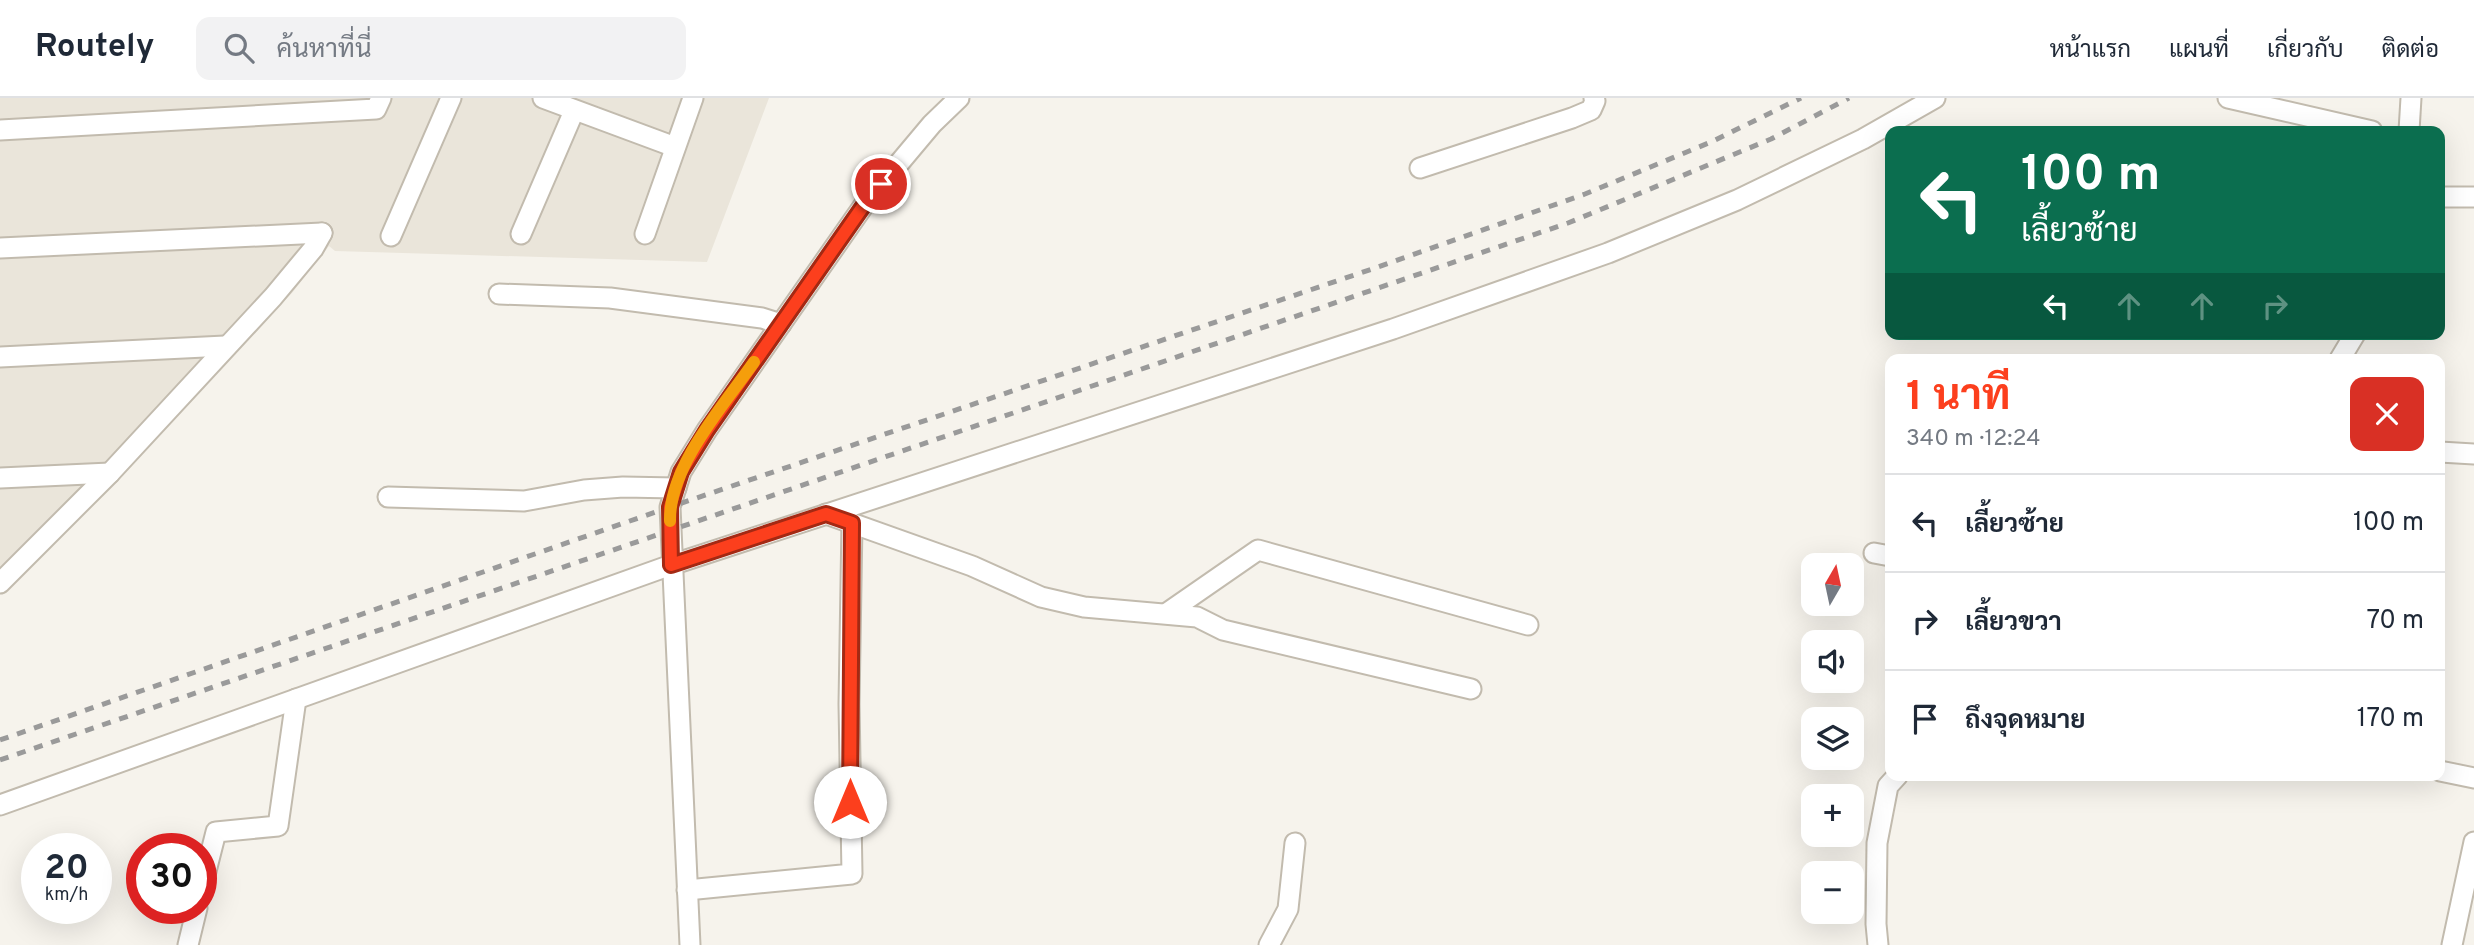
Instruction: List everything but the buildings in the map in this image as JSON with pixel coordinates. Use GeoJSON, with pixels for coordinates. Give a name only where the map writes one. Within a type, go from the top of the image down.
{"type":"FeatureCollection","features":[{"type":"Feature","properties":{"kind":"street"},"geometry":{"type":"LineString","coordinates":[[0,130],[376,109],[381,98]]}},
{"type":"Feature","properties":{"kind":"street"},"geometry":{"type":"LineString","coordinates":[[391,236],[451,98]]}},
{"type":"Feature","properties":{"kind":"street"},"geometry":{"type":"LineString","coordinates":[[543,98],[675,147]]}},
{"type":"Feature","properties":{"kind":"street"},"geometry":{"type":"LineString","coordinates":[[645,234],[693,98]]}},
{"type":"Feature","properties":{"kind":"street"},"geometry":{"type":"LineString","coordinates":[[690,945],[671,565],[670,507],[681,472],[707,430],[864,205],[932,124],[959,98]]}},
{"type":"Feature","properties":{"kind":"street"},"geometry":{"type":"LineString","coordinates":[[1420,168],[1572,118],[1591,110],[1594,98]]}},
{"type":"Feature","properties":{"kind":"street"},"geometry":{"type":"LineString","coordinates":[[1886,126],[1935,98]]}},
{"type":"Feature","properties":{"kind":"street"},"geometry":{"type":"LineString","coordinates":[[2228,98],[2350,126]]}},
{"type":"Feature","properties":{"kind":"street"},"geometry":{"type":"LineString","coordinates":[[2409,126],[2411,98]]}},
{"type":"Feature","properties":{"kind":"street"},"geometry":{"type":"LineString","coordinates":[[521,234],[575,111]]}},
{"type":"Feature","properties":{"kind":"street"},"geometry":{"type":"LineString","coordinates":[[0,805],[671,565],[1393,329],[1608,253],[1737,200],[1885,126]]}},
{"type":"Feature","properties":{"kind":"street"},"geometry":{"type":"LineString","coordinates":[[2445,197],[2474,197]]}},
{"type":"Feature","properties":{"kind":"street"},"geometry":{"type":"LineString","coordinates":[[0,248],[322,233],[313,249],[273,297],[110,473],[0,583]]}},
{"type":"Feature","properties":{"kind":"street"},"geometry":{"type":"LineString","coordinates":[[499,294],[610,298],[762,318],[780,324]]}},
{"type":"Feature","properties":{"kind":"street"},"geometry":{"type":"LineString","coordinates":[[0,357],[225,346]]}},
{"type":"Feature","properties":{"kind":"street"},"geometry":{"type":"LineString","coordinates":[[2445,452],[2474,454]]}},
{"type":"Feature","properties":{"kind":"street"},"geometry":{"type":"LineString","coordinates":[[0,478],[110,473]]}},
{"type":"Feature","properties":{"kind":"street"},"geometry":{"type":"LineString","coordinates":[[388,497],[524,501],[584,490],[623,487],[676,488]]}},
{"type":"Feature","properties":{"kind":"street"},"geometry":{"type":"LineString","coordinates":[[826,514],[972,566],[1041,597],[1084,607],[1197,617],[1223,629],[1471,689]]}},
{"type":"Feature","properties":{"kind":"street"},"geometry":{"type":"LineString","coordinates":[[687,890],[852,874],[849,704],[852,523]]}},
{"type":"Feature","properties":{"kind":"street"},"geometry":{"type":"LineString","coordinates":[[1167,613],[1258,550],[1528,625]]}},
{"type":"Feature","properties":{"kind":"street"},"geometry":{"type":"LineString","coordinates":[[216,833],[278,826],[296,699]]}},
{"type":"Feature","properties":{"kind":"street"},"geometry":{"type":"LineString","coordinates":[[2445,772],[2474,778]]}},
{"type":"Feature","properties":{"kind":"street"},"geometry":{"type":"LineString","coordinates":[[1878,945],[1877,842],[1888,786],[1893,781]]}},
{"type":"Feature","properties":{"kind":"street"},"geometry":{"type":"LineString","coordinates":[[2452,945],[2474,842]]}},
{"type":"Feature","properties":{"kind":"street"},"geometry":{"type":"LineString","coordinates":[[1269,945],[1288,909],[1295,843]]}},
{"type":"Feature","properties":{"kind":"street"},"geometry":{"type":"LineString","coordinates":[[188,945],[193,924]]}},
{"type":"Feature","properties":{"kind":"shaded area"},"geometry":{"type":"Polygon","coordinates":[[[0,98],[769,98],[707,262],[335,251],[329,246],[292,293],[0,594],[0,98]]]}},
{"type":"Feature","properties":{"kind":"railway"},"geometry":{"type":"LineString","coordinates":[[0,740],[1585,194],[1711,142],[1801,98]]}},
{"type":"Feature","properties":{"kind":"railway"},"geometry":{"type":"LineString","coordinates":[[0,760],[1568,223],[1771,139],[1849,98]]}},
{"type":"Feature","properties":{"kind":"slow traffic"},"geometry":{"type":"LineString","coordinates":[[670,521],[670,507],[681,472],[754,362]]}},
{"type":"Feature","properties":{"kind":"route"},"geometry":{"type":"LineString","coordinates":[[850,802],[852,523],[826,514],[671,565],[670,507],[681,472],[707,430],[881,184]]}}]}
